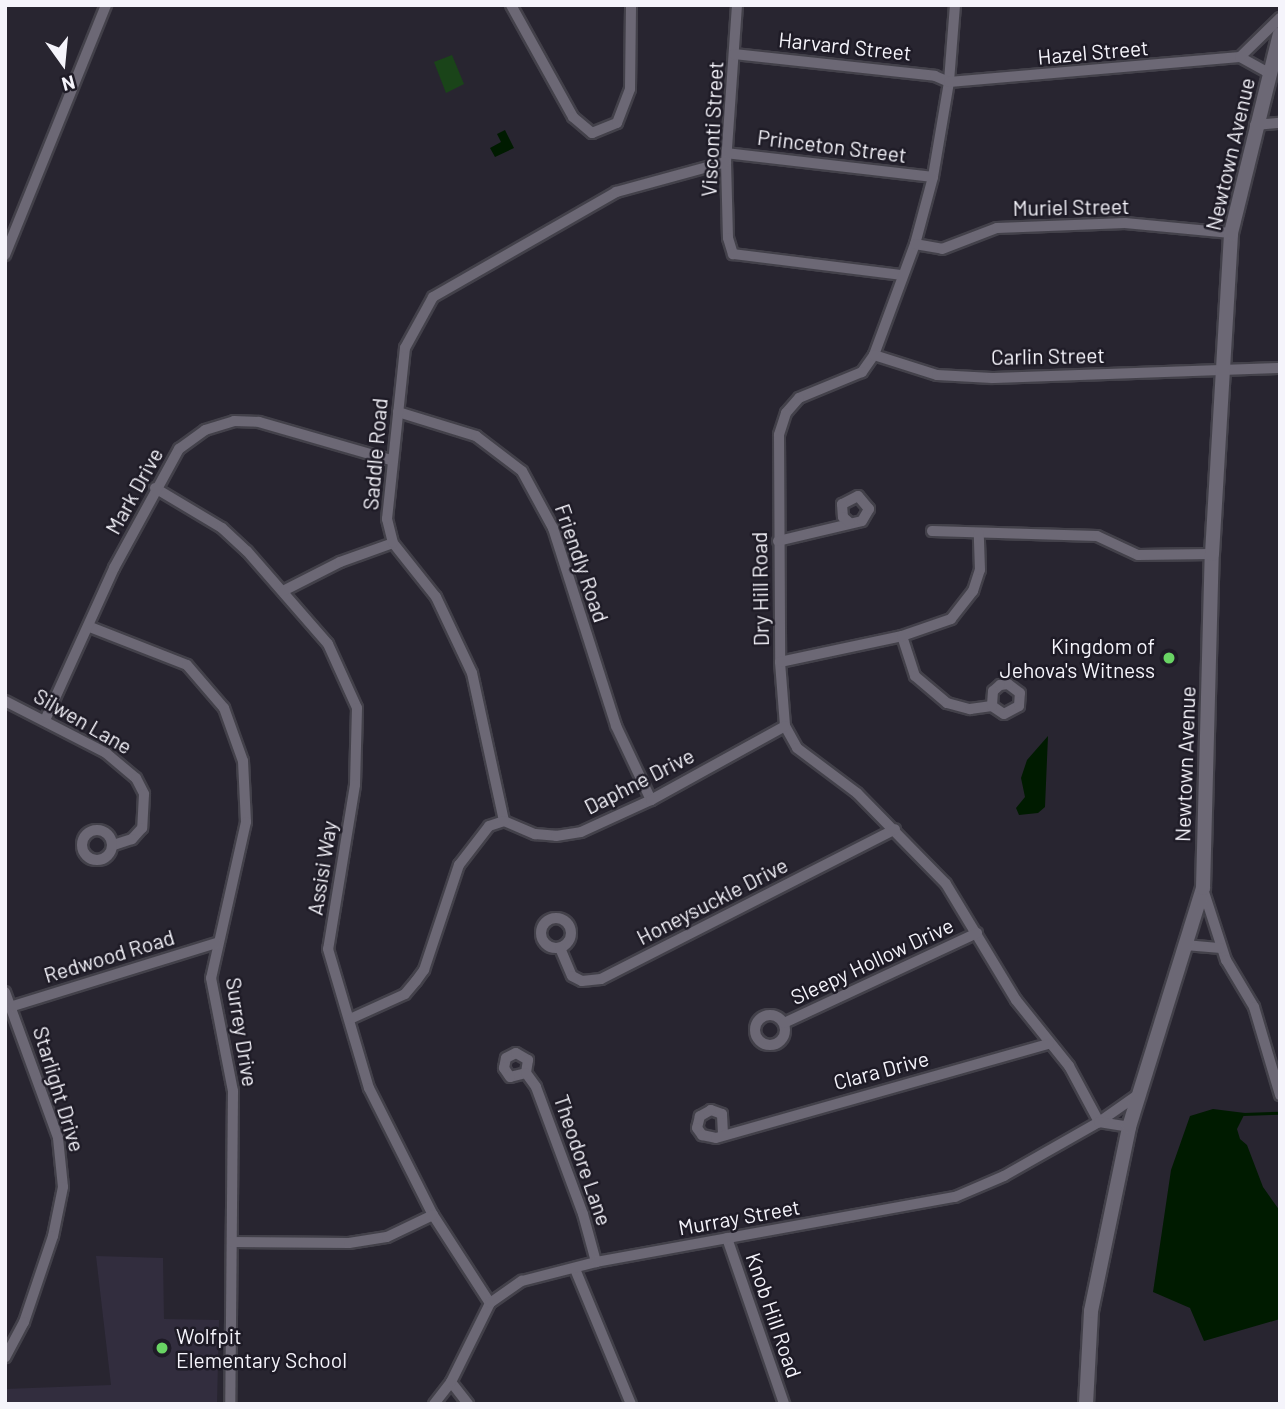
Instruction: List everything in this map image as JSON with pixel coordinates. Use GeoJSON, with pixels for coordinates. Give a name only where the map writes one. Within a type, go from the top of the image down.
{"type":"FeatureCollection","features":[{"type":"Feature","properties":{"kind":"main road","name":"Newtown Avenue"},"geometry":{"type":"LineString","coordinates":[[1086,1404],[1091,1311],[1129,1127],[1203,888],[1212,554],[1225,372],[1231,233],[1255,125],[1280,34]]}},
{"type":"Feature","properties":{"kind":"street"},"geometry":{"type":"LineString","coordinates":[[5,255],[106,5]]}},
{"type":"Feature","properties":{"kind":"street"},"geometry":{"type":"LineString","coordinates":[[511,5],[573,117],[592,133],[617,123],[629,89],[631,5]]}},
{"type":"Feature","properties":{"kind":"street","name":"Visconti Street"},"geometry":{"type":"LineString","coordinates":[[737,5],[726,157],[728,238],[733,254],[902,275]]}},
{"type":"Feature","properties":{"kind":"street","name":"Dry Hill Road"},"geometry":{"type":"LineString","coordinates":[[785,726],[780,662],[779,435],[786,413],[799,398],[862,372],[874,355],[915,244],[933,177],[949,82],[955,5]]}},
{"type":"Feature","properties":{"kind":"street"},"geometry":{"type":"LineString","coordinates":[[1269,73],[1240,57],[1280,18]]}},
{"type":"Feature","properties":{"kind":"street","name":"Harvard Street"},"geometry":{"type":"LineString","coordinates":[[734,54],[935,76],[949,82]]}},
{"type":"Feature","properties":{"kind":"street","name":"Hazel Street"},"geometry":{"type":"LineString","coordinates":[[949,82],[1240,57]]}},
{"type":"Feature","properties":{"kind":"street"},"geometry":{"type":"LineString","coordinates":[[1255,125],[1280,123]]}},
{"type":"Feature","properties":{"kind":"street","name":"Princeton Street"},"geometry":{"type":"LineString","coordinates":[[726,157],[933,177]]}},
{"type":"Feature","properties":{"kind":"street","name":"Saddle Road"},"geometry":{"type":"LineString","coordinates":[[504,821],[472,673],[436,597],[393,543],[387,519],[390,460],[405,348],[433,297],[616,192],[726,157]]}},
{"type":"Feature","properties":{"kind":"street","name":"Muriel Street"},"geometry":{"type":"LineString","coordinates":[[915,244],[942,249],[997,228],[1125,223],[1231,233]]}},
{"type":"Feature","properties":{"kind":"street","name":"Carlin Street"},"geometry":{"type":"LineString","coordinates":[[874,355],[937,375],[992,377],[1225,372],[1280,368]]}},
{"type":"Feature","properties":{"kind":"street","name":"Friendly Road"},"geometry":{"type":"LineString","coordinates":[[398,412],[475,436],[522,471],[553,528],[616,726],[651,800]]}},
{"type":"Feature","properties":{"kind":"street","name":"Mark Drive"},"geometry":{"type":"LineString","coordinates":[[46,718],[155,488],[179,449],[205,430],[234,421],[272,425],[390,460]]}},
{"type":"Feature","properties":{"kind":"street","name":"Assisi Way"},"geometry":{"type":"LineString","coordinates":[[155,488],[222,528],[283,591],[328,644],[357,708],[355,785],[328,949],[369,1088],[433,1215],[490,1303]]}},
{"type":"Feature","properties":{"kind":"street"},"geometry":{"type":"LineString","coordinates":[[778,541],[850,523]]}},
{"type":"Feature","properties":{"kind":"street"},"geometry":{"type":"LineString","coordinates":[[932,531],[1097,536],[1138,555],[1212,554]]}},
{"type":"Feature","properties":{"kind":"street"},"geometry":{"type":"LineString","coordinates":[[780,662],[902,636],[951,620],[961,608],[980,570],[979,533]]}},
{"type":"Feature","properties":{"kind":"street"},"geometry":{"type":"LineString","coordinates":[[283,591],[340,562],[393,543]]}},
{"type":"Feature","properties":{"kind":"street","name":"Surrey Drive"},"geometry":{"type":"LineString","coordinates":[[90,627],[187,665],[223,708],[237,738],[247,790],[246,822],[216,943],[211,978],[233,1091],[230,1404]]}},
{"type":"Feature","properties":{"kind":"street"},"geometry":{"type":"LineString","coordinates":[[902,636],[915,676],[934,695],[960,708],[992,706]]}},
{"type":"Feature","properties":{"kind":"street","name":"Silwen Lane"},"geometry":{"type":"LineString","coordinates":[[5,701],[46,718],[106,753],[136,778],[144,794],[142,828],[132,839],[114,845]]}},
{"type":"Feature","properties":{"kind":"street"},"geometry":{"type":"LineString","coordinates":[[785,726],[797,748],[857,793],[946,884],[1016,1000],[1069,1066],[1098,1122],[1129,1127]]}},
{"type":"Feature","properties":{"kind":"street","name":"Daphne Drive"},"geometry":{"type":"LineString","coordinates":[[504,821],[556,836],[581,832],[651,800],[785,726]]}},
{"type":"Feature","properties":{"kind":"street"},"geometry":{"type":"LineString","coordinates":[[350,1019],[405,994],[425,970],[458,865],[489,826],[504,821]]}},
{"type":"Feature","properties":{"kind":"street","name":"Honeysuckle Drive"},"geometry":{"type":"LineString","coordinates":[[560,948],[572,976],[582,981],[601,979],[895,830]]}},
{"type":"Feature","properties":{"kind":"street"},"geometry":{"type":"LineString","coordinates":[[1203,888],[1221,948],[1254,1007],[1280,1095]]}},
{"type":"Feature","properties":{"kind":"street","name":"Sleepy Hollow Drive"},"geometry":{"type":"LineString","coordinates":[[784,1023],[977,933]]}},
{"type":"Feature","properties":{"kind":"street","name":"Redwood Road"},"geometry":{"type":"LineString","coordinates":[[13,1006],[216,943]]}},
{"type":"Feature","properties":{"kind":"street"},"geometry":{"type":"LineString","coordinates":[[1185,945],[1221,948]]}},
{"type":"Feature","properties":{"kind":"street","name":"Starlight Drive"},"geometry":{"type":"LineString","coordinates":[[5,992],[13,1006],[58,1138],[63,1187],[49,1248],[21,1330],[5,1357]]}},
{"type":"Feature","properties":{"kind":"street","name":"Clara Drive"},"geometry":{"type":"LineString","coordinates":[[723,1134],[1049,1044]]}},
{"type":"Feature","properties":{"kind":"street","name":"Theodore Lane"},"geometry":{"type":"LineString","coordinates":[[526,1073],[536,1087],[570,1178],[596,1262]]}},
{"type":"Feature","properties":{"kind":"street","name":"Murray Street"},"geometry":{"type":"LineString","coordinates":[[434,1404],[451,1382],[490,1303],[522,1280],[596,1262],[955,1197],[1004,1176],[1098,1122],[1139,1094]]}},
{"type":"Feature","properties":{"kind":"street"},"geometry":{"type":"LineString","coordinates":[[232,1242],[349,1243],[387,1237],[433,1215]]}},
{"type":"Feature","properties":{"kind":"street","name":"Knob Hill Road"},"geometry":{"type":"LineString","coordinates":[[727,1238],[784,1404]]}},
{"type":"Feature","properties":{"kind":"street"},"geometry":{"type":"LineString","coordinates":[[575,1269],[631,1404]]}},
{"type":"Feature","properties":{"kind":"street"},"geometry":{"type":"LineString","coordinates":[[451,1382],[468,1404]]}},
{"type":"Feature","properties":{"kind":"shaded area"},"geometry":{"type":"Polygon","coordinates":[[[505,130],[514,148],[495,157],[490,148],[501,142],[497,134],[505,130]]]}},
{"type":"Feature","properties":{"kind":"shaded area"},"geometry":{"type":"Polygon","coordinates":[[[1048,736],[1045,807],[1038,813],[1019,815],[1016,808],[1025,797],[1021,778],[1027,760],[1048,736]]]}},
{"type":"Feature","properties":{"kind":"shaded area"},"geometry":{"type":"Polygon","coordinates":[[[1213,1109],[1245,1113],[1237,1129],[1240,1139],[1247,1145],[1263,1187],[1280,1211],[1280,1319],[1204,1341],[1190,1308],[1153,1292],[1171,1170],[1190,1116],[1213,1109]]]}},
{"type":"Feature","properties":{"kind":"shaded area","name":"Wolfpit Elementary School"},"geometry":{"type":"Polygon","coordinates":[[[96,1256],[163,1258],[164,1319],[219,1320],[217,1404],[5,1404],[5,1389],[111,1385],[96,1256]]]}},
{"type":"Feature","properties":{"kind":"green space"},"geometry":{"type":"Polygon","coordinates":[[[452,55],[464,84],[446,93],[434,62],[452,55]]]}},
{"type":"Feature","properties":{"kind":"waterway"},"geometry":{"type":"LineString","coordinates":[[1243,1114],[1280,1113]]}},
{"type":"Feature","properties":{"kind":"place","name":"Kingdom of Jehova's Witness"},"geometry":{"type":"Point","coordinates":[1169,658]}},
{"type":"Feature","properties":{"kind":"place","name":"Wolfpit Elementary School"},"geometry":{"type":"Point","coordinates":[162,1348]}}]}
